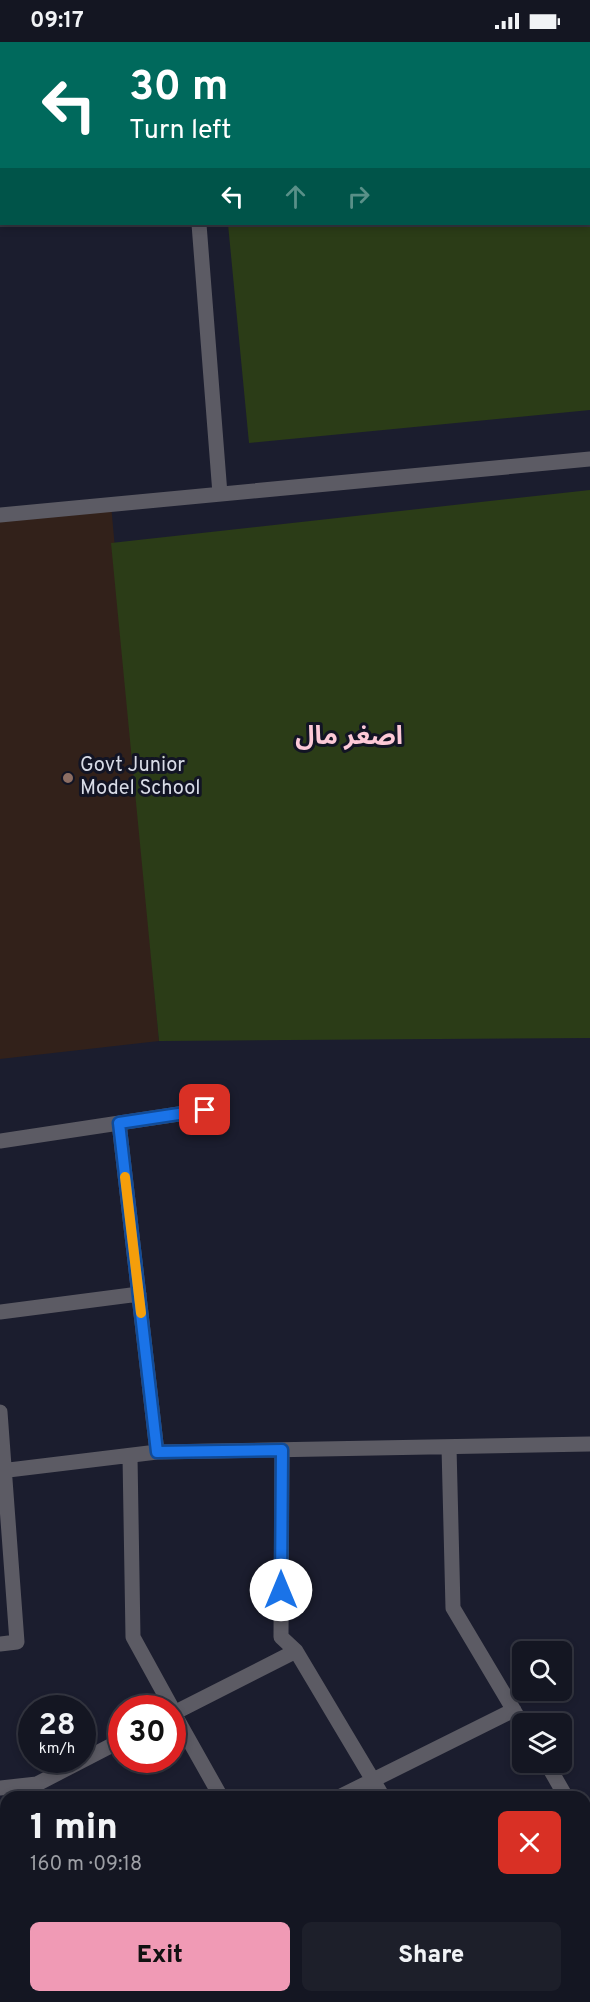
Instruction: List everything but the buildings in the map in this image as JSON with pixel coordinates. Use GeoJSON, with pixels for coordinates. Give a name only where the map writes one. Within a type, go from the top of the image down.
{"type":"FeatureCollection","features":[{"type":"Feature","properties":{"kind":"street"},"geometry":{"type":"LineString","coordinates":[[199,225],[220,494]]}},
{"type":"Feature","properties":{"kind":"street"},"geometry":{"type":"LineString","coordinates":[[0,514],[590,459]]}},
{"type":"Feature","properties":{"kind":"street"},"geometry":{"type":"LineString","coordinates":[[0,1141],[205,1110]]}},
{"type":"Feature","properties":{"kind":"street"},"geometry":{"type":"LineString","coordinates":[[119,1123],[157,1452]]}},
{"type":"Feature","properties":{"kind":"street"},"geometry":{"type":"LineString","coordinates":[[0,1312],[139,1294]]}},
{"type":"Feature","properties":{"kind":"street"},"geometry":{"type":"LineString","coordinates":[[0,1412],[17,1642],[0,1644]]}},
{"type":"Feature","properties":{"kind":"street"},"geometry":{"type":"LineString","coordinates":[[3,1471],[157,1452],[590,1444]]}},
{"type":"Feature","properties":{"kind":"street"},"geometry":{"type":"LineString","coordinates":[[448,1447],[453,1608],[516,1713]]}},
{"type":"Feature","properties":{"kind":"street"},"geometry":{"type":"LineString","coordinates":[[282,1450],[281,1637],[296,1651],[379,1791]]}},
{"type":"Feature","properties":{"kind":"street"},"geometry":{"type":"LineString","coordinates":[[130,1456],[133,1637],[164,1695]]}},
{"type":"Feature","properties":{"kind":"street"},"geometry":{"type":"LineString","coordinates":[[186,1705],[296,1651]]}},
{"type":"Feature","properties":{"kind":"street"},"geometry":{"type":"LineString","coordinates":[[351,1791],[514,1710]]}},
{"type":"Feature","properties":{"kind":"street"},"geometry":{"type":"LineString","coordinates":[[186,1734],[218,1791]]}},
{"type":"Feature","properties":{"kind":"street"},"geometry":{"type":"LineString","coordinates":[[0,1788],[38,1791],[108,1748]]}},
{"type":"Feature","properties":{"kind":"street"},"geometry":{"type":"LineString","coordinates":[[552,1773],[563,1791]]}},
{"type":"Feature","properties":{"kind":"shaded area","name":"Govt Junior Model School"},"geometry":{"type":"Polygon","coordinates":[[[111,504],[159,1041],[0,1059],[0,514],[111,504]]]}},
{"type":"Feature","properties":{"kind":"green space"},"geometry":{"type":"Polygon","coordinates":[[[228,225],[590,225],[590,410],[249,443],[228,225]]]}},
{"type":"Feature","properties":{"kind":"green space"},"geometry":{"type":"Polygon","coordinates":[[[590,490],[590,1038],[159,1041],[111,543],[590,490]]]}},
{"type":"Feature","properties":{"kind":"slow traffic"},"geometry":{"type":"LineString","coordinates":[[125,1177],[141,1313]]}},
{"type":"Feature","properties":{"kind":"place","name":"Govt Junior Model School"},"geometry":{"type":"Point","coordinates":[68,778]}},
{"type":"Feature","properties":{"kind":"district","name":"اصغر مال"},"geometry":{"type":"Point","coordinates":[349,737]}},
{"type":"Feature","properties":{"kind":"route"},"geometry":{"type":"LineString","coordinates":[[205,1110],[119,1123],[157,1452],[282,1450],[281,1590]]}}]}
